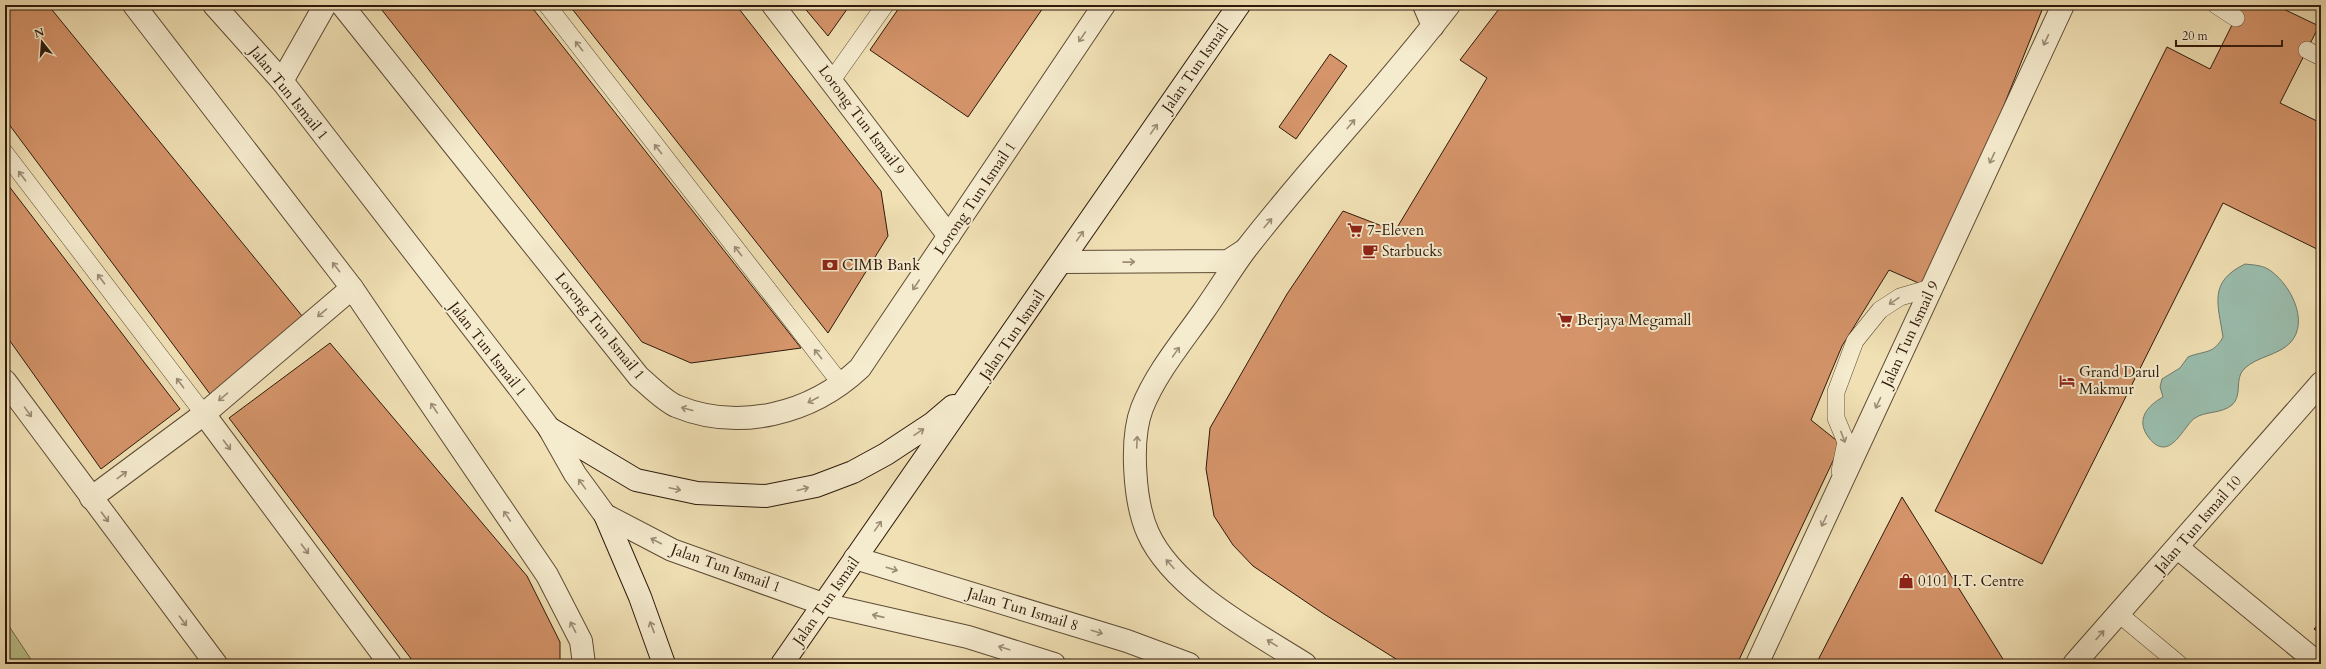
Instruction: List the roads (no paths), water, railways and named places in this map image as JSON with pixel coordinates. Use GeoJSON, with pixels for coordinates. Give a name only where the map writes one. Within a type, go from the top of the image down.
{"type":"FeatureCollection","features":[{"type":"Feature","properties":{"kind":"street"},"geometry":{"type":"LineString","coordinates":[[134,5],[352,288],[547,575],[581,641],[584,664]]}},
{"type":"Feature","properties":{"kind":"street","name":"Jalan Tun Ismail 1"},"geometry":{"type":"LineString","coordinates":[[214,5],[282,81],[549,428],[575,474],[605,515],[672,550],[824,604]]}},
{"type":"Feature","properties":{"kind":"street"},"geometry":{"type":"LineString","coordinates":[[282,81],[325,5]]}},
{"type":"Feature","properties":{"kind":"street","name":"Lorong Tun Ismail 1"},"geometry":{"type":"LineString","coordinates":[[342,5],[640,377],[675,405],[724,419],[759,417],[800,407],[842,385],[860,368],[1104,5]]}},
{"type":"Feature","properties":{"kind":"street","name":"Lorong Tun Ismail 9"},"geometry":{"type":"LineString","coordinates":[[773,5],[832,80],[949,236]]}},
{"type":"Feature","properties":{"kind":"street","name":"Jalan Tun Ismail"},"geometry":{"type":"LineString","coordinates":[[782,664],[977,385],[1239,5]]}},
{"type":"Feature","properties":{"kind":"street"},"geometry":{"type":"LineString","coordinates":[[1424,5],[1433,26]]}},
{"type":"Feature","properties":{"kind":"street"},"geometry":{"type":"LineString","coordinates":[[1305,664],[1225,614],[1197,593],[1158,551],[1148,533],[1137,490],[1137,442],[1141,410],[1154,384],[1246,249],[1449,5]]}},
{"type":"Feature","properties":{"kind":"street","name":"Jalan Tun Ismail 9"},"geometry":{"type":"LineString","coordinates":[[1757,664],[2063,5]]}},
{"type":"Feature","properties":{"kind":"street"},"geometry":{"type":"LineString","coordinates":[[1062,262],[1228,261],[1246,249]]}},
{"type":"Feature","properties":{"kind":"street"},"geometry":{"type":"LineString","coordinates":[[91,498],[204,414],[352,288]]}},
{"type":"Feature","properties":{"kind":"street"},"geometry":{"type":"LineString","coordinates":[[5,381],[216,664]]}},
{"type":"Feature","properties":{"kind":"street","name":"Jalan Tun Ismail 10"},"geometry":{"type":"LineString","coordinates":[[2074,664],[2178,548],[2321,383]]}},
{"type":"Feature","properties":{"kind":"street"},"geometry":{"type":"LineString","coordinates":[[549,428],[636,480],[696,493],[766,496],[816,486],[854,472],[886,454],[933,423],[977,385]]}},
{"type":"Feature","properties":{"kind":"street"},"geometry":{"type":"LineString","coordinates":[[204,414],[390,664]]}},
{"type":"Feature","properties":{"kind":"street"},"geometry":{"type":"LineString","coordinates":[[605,515],[640,597],[664,664]]}},
{"type":"Feature","properties":{"kind":"street"},"geometry":{"type":"LineString","coordinates":[[2178,548],[2319,664]]}},
{"type":"Feature","properties":{"kind":"street","name":"Jalan Tun Ismail 8"},"geometry":{"type":"LineString","coordinates":[[855,558],[1127,641],[1189,664]]}},
{"type":"Feature","properties":{"kind":"street"},"geometry":{"type":"LineString","coordinates":[[824,604],[968,637],[1054,664]]}},
{"type":"Feature","properties":{"kind":"lane"},"geometry":{"type":"LineString","coordinates":[[547,5],[842,385]]}},
{"type":"Feature","properties":{"kind":"lane"},"geometry":{"type":"LineString","coordinates":[[832,80],[885,5]]}},
{"type":"Feature","properties":{"kind":"lane"},"geometry":{"type":"LineString","coordinates":[[2216,5],[2236,18]]}},
{"type":"Feature","properties":{"kind":"lane"},"geometry":{"type":"LineString","coordinates":[[5,153],[204,414]]}},
{"type":"Feature","properties":{"kind":"lane"},"geometry":{"type":"LineString","coordinates":[[1835,497],[1846,442],[1836,418],[1836,392],[1855,341],[1880,310],[1900,297],[1931,288]]}},
{"type":"Feature","properties":{"kind":"lane"},"geometry":{"type":"LineString","coordinates":[[2119,614],[2179,664]]}},
{"type":"Feature","properties":{"kind":"place","name":"7-Eleven"},"geometry":{"type":"Point","coordinates":[1355,230]}},
{"type":"Feature","properties":{"kind":"place","name":"Starbucks"},"geometry":{"type":"Point","coordinates":[1370,251]}},
{"type":"Feature","properties":{"kind":"place","name":"CIMB Bank"},"geometry":{"type":"Point","coordinates":[830,265]}},
{"type":"Feature","properties":{"kind":"place","name":"Berjaya Megamall"},"geometry":{"type":"Point","coordinates":[1565,320]}},
{"type":"Feature","properties":{"kind":"place","name":"Grand Darul Makmur"},"geometry":{"type":"Point","coordinates":[2067,381]}},
{"type":"Feature","properties":{"kind":"place","name":"0101 I.T. Centre"},"geometry":{"type":"Point","coordinates":[1906,581]}}]}
